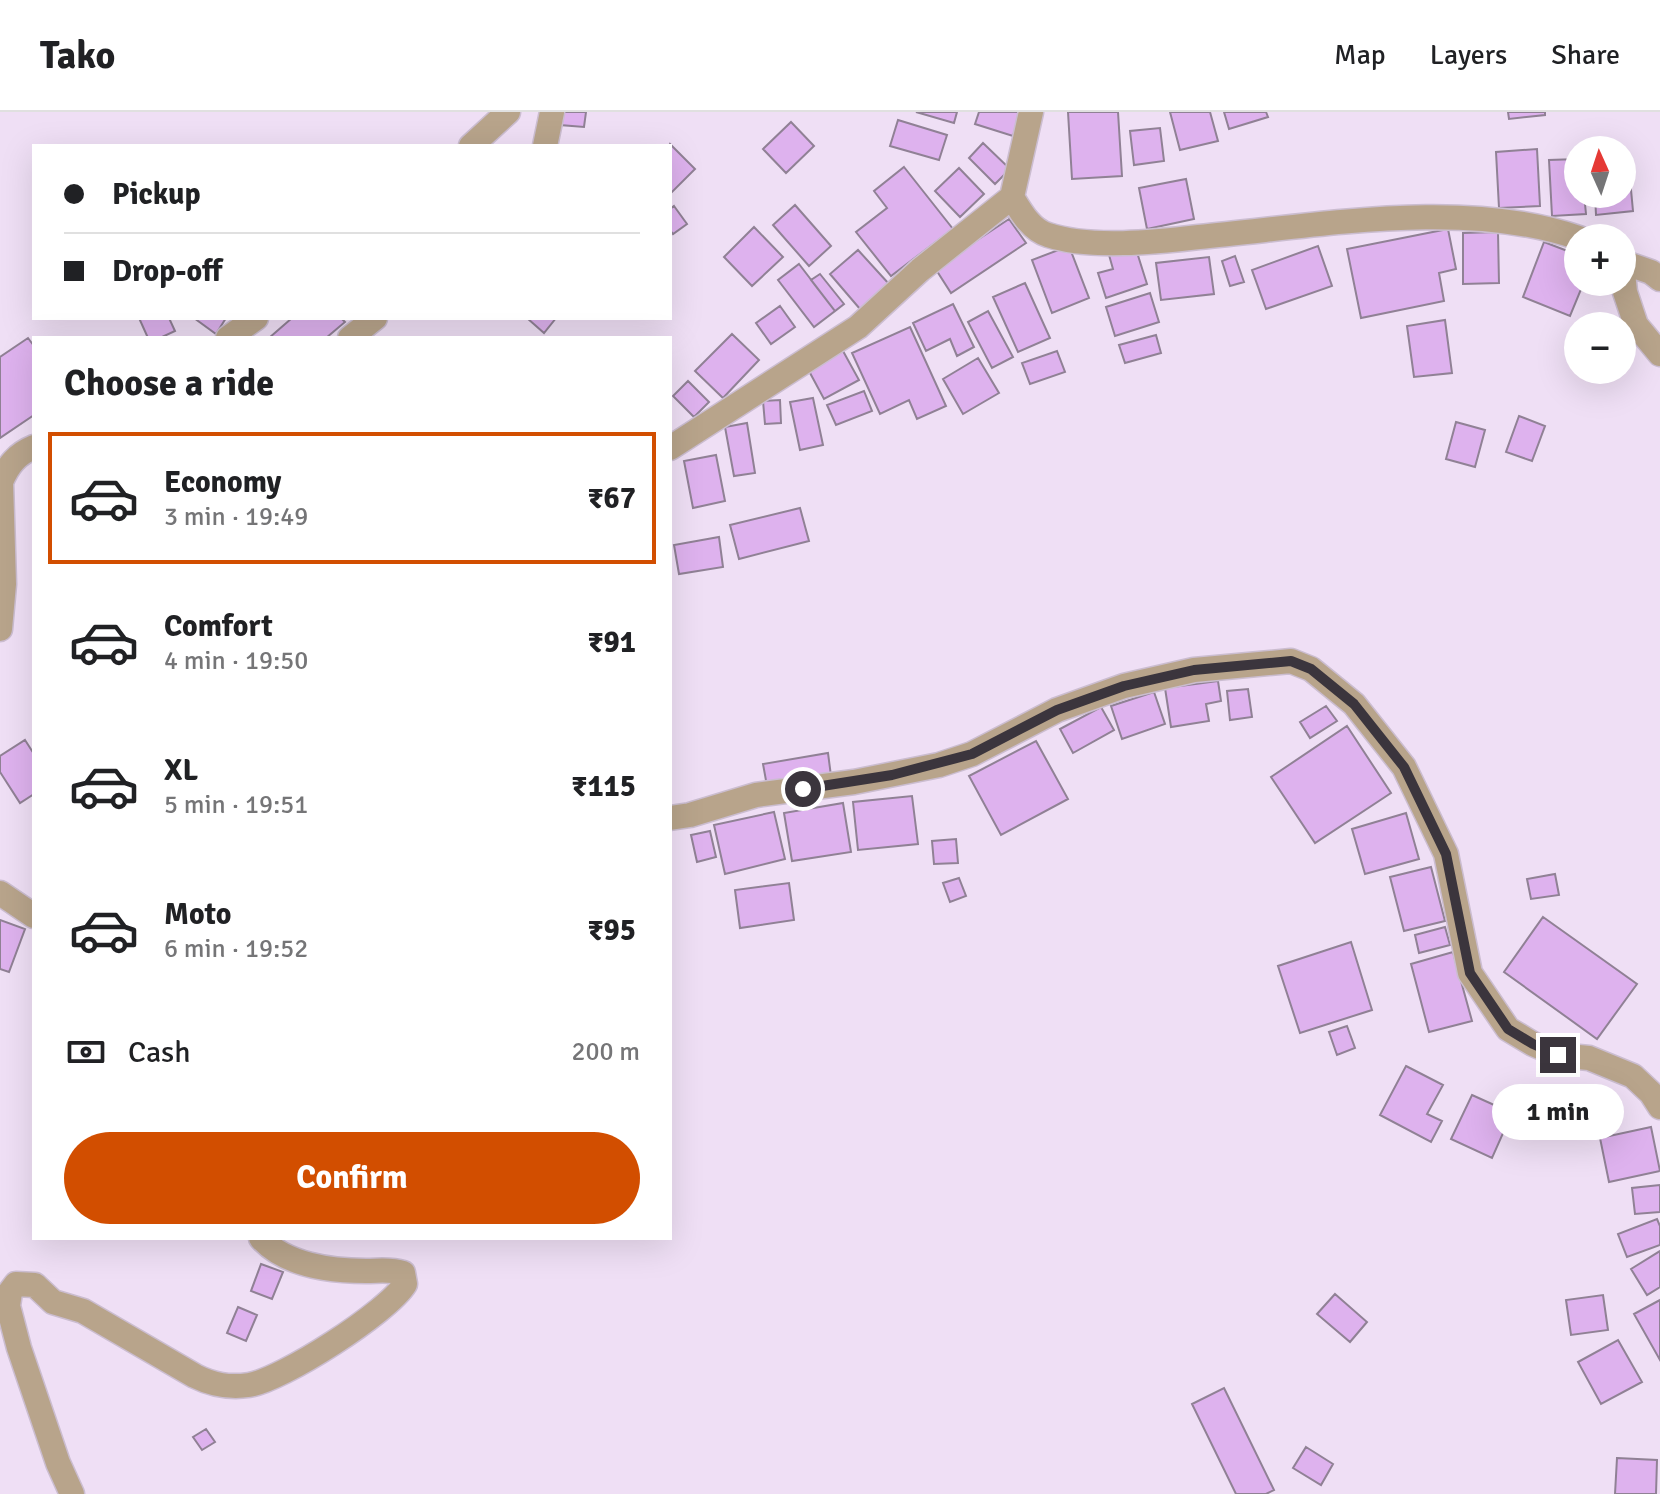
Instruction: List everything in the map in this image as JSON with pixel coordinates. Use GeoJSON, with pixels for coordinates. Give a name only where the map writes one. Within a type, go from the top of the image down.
{"type":"FeatureCollection","features":[{"type":"Feature","properties":{"kind":"street"},"geometry":{"type":"LineString","coordinates":[[473,144],[508,112]]}},
{"type":"Feature","properties":{"kind":"street"},"geometry":{"type":"LineString","coordinates":[[545,144],[552,112]]}},
{"type":"Feature","properties":{"kind":"street"},"geometry":{"type":"LineString","coordinates":[[1031,112],[1012,197],[1025,219],[1046,235],[1077,241],[1147,242],[1339,222],[1452,217],[1534,227],[1564,234]]}},
{"type":"Feature","properties":{"kind":"street"},"geometry":{"type":"LineString","coordinates":[[672,447],[858,327],[920,270],[989,212],[1012,197]]}},
{"type":"Feature","properties":{"kind":"street"},"geometry":{"type":"LineString","coordinates":[[1636,267],[1660,279]]}},
{"type":"Feature","properties":{"kind":"street"},"geometry":{"type":"LineString","coordinates":[[1626,296],[1636,325],[1660,354]]}},
{"type":"Feature","properties":{"kind":"street"},"geometry":{"type":"LineString","coordinates":[[231,336],[253,320]]}},
{"type":"Feature","properties":{"kind":"street"},"geometry":{"type":"LineString","coordinates":[[352,336],[372,320]]}},
{"type":"Feature","properties":{"kind":"street"},"geometry":{"type":"LineString","coordinates":[[0,629],[4,584],[1,482],[6,469],[18,455],[32,448]]}},
{"type":"Feature","properties":{"kind":"street"},"geometry":{"type":"LineString","coordinates":[[672,818],[756,795],[854,782],[939,765],[972,754],[1057,710],[1124,686],[1194,670],[1291,661],[1311,669],[1354,704],[1404,767],[1446,854],[1470,973],[1508,1029],[1558,1055],[1589,1058],[1633,1076],[1651,1093],[1660,1107]]}},
{"type":"Feature","properties":{"kind":"street"},"geometry":{"type":"LineString","coordinates":[[0,893],[32,915]]}},
{"type":"Feature","properties":{"kind":"street"},"geometry":{"type":"LineString","coordinates":[[72,1494],[58,1463],[19,1348],[8,1306],[10,1292],[16,1284],[35,1285],[53,1302],[83,1311],[195,1376],[227,1387],[249,1385],[278,1376],[368,1319],[398,1295],[405,1284],[403,1273],[391,1269],[331,1269],[292,1259],[270,1249],[263,1240]]}},
{"type":"Feature","properties":{"kind":"building"},"geometry":{"type":"Polygon","coordinates":[[[561,112],[586,112],[584,127],[560,125],[561,112]]]}},
{"type":"Feature","properties":{"kind":"building"},"geometry":{"type":"Polygon","coordinates":[[[916,112],[957,112],[954,123],[916,112]]]}},
{"type":"Feature","properties":{"kind":"building"},"geometry":{"type":"Polygon","coordinates":[[[979,112],[1021,112],[1013,136],[975,124],[979,112]]]}},
{"type":"Feature","properties":{"kind":"building"},"geometry":{"type":"Polygon","coordinates":[[[1068,112],[1118,112],[1122,176],[1072,179],[1068,112]]]}},
{"type":"Feature","properties":{"kind":"building"},"geometry":{"type":"Polygon","coordinates":[[[1170,112],[1210,112],[1218,141],[1180,150],[1170,112]]]}},
{"type":"Feature","properties":{"kind":"building"},"geometry":{"type":"Polygon","coordinates":[[[1224,112],[1266,112],[1268,117],[1229,129],[1224,112]]]}},
{"type":"Feature","properties":{"kind":"building"},"geometry":{"type":"Polygon","coordinates":[[[1508,112],[1545,112],[1545,115],[1509,119],[1508,112]]]}},
{"type":"Feature","properties":{"kind":"building"},"geometry":{"type":"Polygon","coordinates":[[[898,120],[947,135],[939,160],[890,146],[898,120]]]}},
{"type":"Feature","properties":{"kind":"building"},"geometry":{"type":"Polygon","coordinates":[[[791,122],[814,146],[786,173],[763,149],[791,122]]]}},
{"type":"Feature","properties":{"kind":"building"},"geometry":{"type":"Polygon","coordinates":[[[1160,128],[1164,161],[1134,165],[1130,131],[1160,128]]]}},
{"type":"Feature","properties":{"kind":"building"},"geometry":{"type":"Polygon","coordinates":[[[983,143],[1010,169],[995,184],[969,158],[983,143]]]}},
{"type":"Feature","properties":{"kind":"building"},"geometry":{"type":"Polygon","coordinates":[[[672,146],[695,169],[672,192],[672,146]]]}},
{"type":"Feature","properties":{"kind":"building"},"geometry":{"type":"Polygon","coordinates":[[[1537,149],[1540,206],[1499,208],[1496,152],[1537,149]]]}},
{"type":"Feature","properties":{"kind":"building"},"geometry":{"type":"Polygon","coordinates":[[[1564,159],[1564,208],[1585,208],[1586,214],[1552,216],[1549,160],[1564,159]]]}},
{"type":"Feature","properties":{"kind":"building"},"geometry":{"type":"Polygon","coordinates":[[[904,167],[953,229],[891,276],[856,232],[887,208],[874,191],[904,167]]]}},
{"type":"Feature","properties":{"kind":"building"},"geometry":{"type":"Polygon","coordinates":[[[959,168],[984,194],[960,217],[935,191],[959,168]]]}},
{"type":"Feature","properties":{"kind":"building"},"geometry":{"type":"Polygon","coordinates":[[[1186,179],[1194,219],[1147,229],[1139,188],[1186,179]]]}},
{"type":"Feature","properties":{"kind":"building"},"geometry":{"type":"Polygon","coordinates":[[[795,205],[831,246],[809,266],[773,225],[795,205]]]}},
{"type":"Feature","properties":{"kind":"building"},"geometry":{"type":"Polygon","coordinates":[[[674,206],[687,224],[673,234],[672,233],[674,206]]]}},
{"type":"Feature","properties":{"kind":"building"},"geometry":{"type":"Polygon","coordinates":[[[1596,208],[1633,208],[1633,211],[1596,215],[1596,208]]]}},
{"type":"Feature","properties":{"kind":"building"},"geometry":{"type":"Polygon","coordinates":[[[1009,219],[1026,243],[951,293],[935,268],[1009,219]]]}},
{"type":"Feature","properties":{"kind":"building"},"geometry":{"type":"Polygon","coordinates":[[[754,227],[783,257],[752,286],[724,257],[754,227]]]}},
{"type":"Feature","properties":{"kind":"building"},"geometry":{"type":"Polygon","coordinates":[[[1448,229],[1456,269],[1439,273],[1444,301],[1361,318],[1347,249],[1448,229]]]}},
{"type":"Feature","properties":{"kind":"building"},"geometry":{"type":"Polygon","coordinates":[[[1498,232],[1499,283],[1463,284],[1463,233],[1498,232]]]}},
{"type":"Feature","properties":{"kind":"building"},"geometry":{"type":"Polygon","coordinates":[[[1544,242],[1564,250],[1564,296],[1578,296],[1572,312],[1564,314],[1523,297],[1544,242]]]}},
{"type":"Feature","properties":{"kind":"building"},"geometry":{"type":"Polygon","coordinates":[[[1069,246],[1089,298],[1052,313],[1032,260],[1069,246]]]}},
{"type":"Feature","properties":{"kind":"building"},"geometry":{"type":"Polygon","coordinates":[[[1135,246],[1147,284],[1106,298],[1098,273],[1113,269],[1109,255],[1135,246]]]}},
{"type":"Feature","properties":{"kind":"building"},"geometry":{"type":"Polygon","coordinates":[[[1318,246],[1332,286],[1266,309],[1252,270],[1318,246]]]}},
{"type":"Feature","properties":{"kind":"building"},"geometry":{"type":"Polygon","coordinates":[[[858,250],[889,284],[860,309],[830,274],[858,250]]]}},
{"type":"Feature","properties":{"kind":"building"},"geometry":{"type":"Polygon","coordinates":[[[1235,256],[1244,282],[1230,286],[1222,261],[1235,256]]]}},
{"type":"Feature","properties":{"kind":"building"},"geometry":{"type":"Polygon","coordinates":[[[1209,257],[1214,294],[1161,300],[1156,263],[1209,257]]]}},
{"type":"Feature","properties":{"kind":"building"},"geometry":{"type":"Polygon","coordinates":[[[799,264],[835,311],[814,327],[778,280],[799,264]]]}},
{"type":"Feature","properties":{"kind":"building"},"geometry":{"type":"Polygon","coordinates":[[[820,274],[844,304],[835,311],[811,280],[820,274]]]}},
{"type":"Feature","properties":{"kind":"building"},"geometry":{"type":"Polygon","coordinates":[[[1025,283],[1050,338],[1018,352],[993,297],[1025,283]]]}},
{"type":"Feature","properties":{"kind":"building"},"geometry":{"type":"Polygon","coordinates":[[[1150,293],[1159,322],[1115,336],[1106,307],[1150,293]]]}},
{"type":"Feature","properties":{"kind":"building"},"geometry":{"type":"Polygon","coordinates":[[[953,304],[974,347],[957,356],[950,339],[926,351],[913,323],[953,304]]]}},
{"type":"Feature","properties":{"kind":"building"},"geometry":{"type":"Polygon","coordinates":[[[780,306],[795,327],[771,344],[756,323],[780,306]]]}},
{"type":"Feature","properties":{"kind":"building"},"geometry":{"type":"Polygon","coordinates":[[[988,311],[1013,357],[992,368],[968,322],[988,311]]]}},
{"type":"Feature","properties":{"kind":"building"},"geometry":{"type":"Polygon","coordinates":[[[140,320],[170,320],[175,331],[164,336],[147,336],[140,320]]]}},
{"type":"Feature","properties":{"kind":"building"},"geometry":{"type":"Polygon","coordinates":[[[197,320],[225,320],[216,334],[197,320]]]}},
{"type":"Feature","properties":{"kind":"building"},"geometry":{"type":"Polygon","coordinates":[[[290,320],[345,322],[328,336],[271,336],[290,320]]]}},
{"type":"Feature","properties":{"kind":"building"},"geometry":{"type":"Polygon","coordinates":[[[529,320],[554,320],[544,333],[529,320]]]}},
{"type":"Feature","properties":{"kind":"building"},"geometry":{"type":"Polygon","coordinates":[[[1445,320],[1452,373],[1414,377],[1407,326],[1445,320]]]}},
{"type":"Feature","properties":{"kind":"building"},"geometry":{"type":"Polygon","coordinates":[[[910,327],[946,406],[917,419],[909,400],[880,414],[852,353],[910,327]]]}},
{"type":"Feature","properties":{"kind":"building"},"geometry":{"type":"Polygon","coordinates":[[[732,334],[759,360],[723,398],[695,371],[732,334]]]}},
{"type":"Feature","properties":{"kind":"building"},"geometry":{"type":"Polygon","coordinates":[[[1156,335],[1161,353],[1125,363],[1119,345],[1156,335]]]}},
{"type":"Feature","properties":{"kind":"building"},"geometry":{"type":"Polygon","coordinates":[[[28,338],[32,343],[32,416],[0,438],[0,357],[28,338]]]}},
{"type":"Feature","properties":{"kind":"building"},"geometry":{"type":"Polygon","coordinates":[[[843,351],[859,380],[824,399],[809,371],[843,351]]]}},
{"type":"Feature","properties":{"kind":"building"},"geometry":{"type":"Polygon","coordinates":[[[1057,351],[1065,372],[1030,384],[1022,363],[1057,351]]]}},
{"type":"Feature","properties":{"kind":"building"},"geometry":{"type":"Polygon","coordinates":[[[978,358],[999,393],[963,414],[943,379],[978,358]]]}},
{"type":"Feature","properties":{"kind":"building"},"geometry":{"type":"Polygon","coordinates":[[[688,381],[709,402],[694,417],[673,396],[688,381]]]}},
{"type":"Feature","properties":{"kind":"building"},"geometry":{"type":"Polygon","coordinates":[[[864,391],[872,411],[836,425],[827,405],[864,391]]]}},
{"type":"Feature","properties":{"kind":"building"},"geometry":{"type":"Polygon","coordinates":[[[813,398],[823,445],[800,450],[790,402],[813,398]]]}},
{"type":"Feature","properties":{"kind":"building"},"geometry":{"type":"Polygon","coordinates":[[[780,400],[781,423],[765,424],[763,401],[780,400]]]}},
{"type":"Feature","properties":{"kind":"building"},"geometry":{"type":"Polygon","coordinates":[[[1519,416],[1545,426],[1532,461],[1506,452],[1519,416]]]}},
{"type":"Feature","properties":{"kind":"building"},"geometry":{"type":"Polygon","coordinates":[[[1456,422],[1485,430],[1475,467],[1446,459],[1456,422]]]}},
{"type":"Feature","properties":{"kind":"building"},"geometry":{"type":"Polygon","coordinates":[[[747,423],[755,473],[734,476],[725,427],[747,423]]]}},
{"type":"Feature","properties":{"kind":"building"},"geometry":{"type":"Polygon","coordinates":[[[716,455],[725,501],[693,508],[684,461],[716,455]]]}},
{"type":"Feature","properties":{"kind":"building"},"geometry":{"type":"Polygon","coordinates":[[[800,508],[809,541],[739,559],[730,525],[800,508]]]}},
{"type":"Feature","properties":{"kind":"building"},"geometry":{"type":"Polygon","coordinates":[[[719,537],[723,567],[679,574],[674,545],[719,537]]]}},
{"type":"Feature","properties":{"kind":"building"},"geometry":{"type":"Polygon","coordinates":[[[1218,681],[1221,701],[1206,704],[1209,721],[1171,727],[1165,688],[1218,681]]]}},
{"type":"Feature","properties":{"kind":"building"},"geometry":{"type":"Polygon","coordinates":[[[1248,689],[1252,717],[1230,720],[1227,691],[1248,689]]]}},
{"type":"Feature","properties":{"kind":"building"},"geometry":{"type":"Polygon","coordinates":[[[1154,692],[1165,724],[1122,739],[1111,706],[1154,692]]]}},
{"type":"Feature","properties":{"kind":"building"},"geometry":{"type":"Polygon","coordinates":[[[1326,706],[1337,721],[1310,738],[1300,722],[1326,706]]]}},
{"type":"Feature","properties":{"kind":"building"},"geometry":{"type":"Polygon","coordinates":[[[1101,707],[1114,730],[1073,753],[1060,729],[1101,707]]]}},
{"type":"Feature","properties":{"kind":"building"},"geometry":{"type":"Polygon","coordinates":[[[1347,726],[1391,793],[1315,843],[1271,777],[1347,726]]]}},
{"type":"Feature","properties":{"kind":"building"},"geometry":{"type":"Polygon","coordinates":[[[25,740],[32,751],[32,795],[20,803],[0,772],[0,756],[25,740]]]}},
{"type":"Feature","properties":{"kind":"building"},"geometry":{"type":"Polygon","coordinates":[[[1036,741],[1068,799],[1001,835],[969,776],[1036,741]]]}},
{"type":"Feature","properties":{"kind":"building"},"geometry":{"type":"Polygon","coordinates":[[[828,753],[831,776],[767,786],[763,764],[828,753]]]}},
{"type":"Feature","properties":{"kind":"building"},"geometry":{"type":"Polygon","coordinates":[[[912,796],[918,844],[858,850],[853,802],[912,796]]]}},
{"type":"Feature","properties":{"kind":"building"},"geometry":{"type":"Polygon","coordinates":[[[843,803],[851,852],[792,861],[784,813],[843,803]]]}},
{"type":"Feature","properties":{"kind":"building"},"geometry":{"type":"Polygon","coordinates":[[[774,812],[785,859],[725,874],[714,825],[774,812]]]}},
{"type":"Feature","properties":{"kind":"building"},"geometry":{"type":"Polygon","coordinates":[[[1406,813],[1419,859],[1365,874],[1352,829],[1406,813]]]}},
{"type":"Feature","properties":{"kind":"building"},"geometry":{"type":"Polygon","coordinates":[[[710,831],[716,857],[697,862],[691,835],[710,831]]]}},
{"type":"Feature","properties":{"kind":"building"},"geometry":{"type":"Polygon","coordinates":[[[956,839],[958,863],[934,864],[932,841],[956,839]]]}},
{"type":"Feature","properties":{"kind":"building"},"geometry":{"type":"Polygon","coordinates":[[[1431,867],[1445,921],[1404,931],[1390,877],[1431,867]]]}},
{"type":"Feature","properties":{"kind":"building"},"geometry":{"type":"Polygon","coordinates":[[[1555,874],[1559,895],[1531,899],[1527,879],[1555,874]]]}},
{"type":"Feature","properties":{"kind":"building"},"geometry":{"type":"Polygon","coordinates":[[[959,878],[966,896],[950,902],[943,883],[959,878]]]}},
{"type":"Feature","properties":{"kind":"building"},"geometry":{"type":"Polygon","coordinates":[[[789,883],[794,920],[740,928],[735,890],[789,883]]]}},
{"type":"Feature","properties":{"kind":"building"},"geometry":{"type":"Polygon","coordinates":[[[1543,917],[1637,984],[1597,1039],[1504,972],[1543,917]]]}},
{"type":"Feature","properties":{"kind":"building"},"geometry":{"type":"Polygon","coordinates":[[[0,920],[25,929],[9,972],[0,969],[0,920]]]}},
{"type":"Feature","properties":{"kind":"building"},"geometry":{"type":"Polygon","coordinates":[[[1445,927],[1450,945],[1419,953],[1415,935],[1445,927]]]}},
{"type":"Feature","properties":{"kind":"building"},"geometry":{"type":"Polygon","coordinates":[[[1351,942],[1372,1010],[1300,1033],[1278,966],[1351,942]]]}},
{"type":"Feature","properties":{"kind":"building"},"geometry":{"type":"Polygon","coordinates":[[[1453,952],[1472,1021],[1429,1032],[1411,964],[1453,952]]]}},
{"type":"Feature","properties":{"kind":"building"},"geometry":{"type":"Polygon","coordinates":[[[1347,1026],[1355,1048],[1337,1055],[1329,1032],[1347,1026]]]}},
{"type":"Feature","properties":{"kind":"building"},"geometry":{"type":"Polygon","coordinates":[[[1406,1066],[1443,1085],[1427,1114],[1442,1121],[1431,1142],[1380,1115],[1406,1066]]]}},
{"type":"Feature","properties":{"kind":"building"},"geometry":{"type":"Polygon","coordinates":[[[1472,1095],[1512,1113],[1492,1158],[1451,1139],[1472,1095]]]}},
{"type":"Feature","properties":{"kind":"building"},"geometry":{"type":"Polygon","coordinates":[[[1651,1127],[1660,1171],[1609,1182],[1600,1138],[1651,1127]]]}},
{"type":"Feature","properties":{"kind":"building"},"geometry":{"type":"Polygon","coordinates":[[[1660,1185],[1660,1212],[1635,1214],[1632,1188],[1660,1185]]]}},
{"type":"Feature","properties":{"kind":"building"},"geometry":{"type":"Polygon","coordinates":[[[1657,1219],[1660,1245],[1627,1257],[1618,1234],[1657,1219]]]}},
{"type":"Feature","properties":{"kind":"building"},"geometry":{"type":"Polygon","coordinates":[[[1660,1251],[1660,1287],[1647,1295],[1631,1269],[1660,1251]]]}},
{"type":"Feature","properties":{"kind":"building"},"geometry":{"type":"Polygon","coordinates":[[[261,1264],[283,1272],[272,1299],[251,1291],[261,1264]]]}},
{"type":"Feature","properties":{"kind":"building"},"geometry":{"type":"Polygon","coordinates":[[[1335,1294],[1367,1322],[1350,1342],[1317,1314],[1335,1294]]]}},
{"type":"Feature","properties":{"kind":"building"},"geometry":{"type":"Polygon","coordinates":[[[1603,1295],[1608,1330],[1571,1335],[1566,1300],[1603,1295]]]}},
{"type":"Feature","properties":{"kind":"building"},"geometry":{"type":"Polygon","coordinates":[[[1660,1300],[1660,1360],[1634,1314],[1660,1300]]]}},
{"type":"Feature","properties":{"kind":"building"},"geometry":{"type":"Polygon","coordinates":[[[238,1307],[257,1315],[246,1341],[227,1333],[238,1307]]]}},
{"type":"Feature","properties":{"kind":"building"},"geometry":{"type":"Polygon","coordinates":[[[1618,1340],[1642,1382],[1601,1404],[1578,1362],[1618,1340]]]}},
{"type":"Feature","properties":{"kind":"building"},"geometry":{"type":"Polygon","coordinates":[[[1224,1388],[1274,1490],[1266,1494],[1236,1494],[1192,1404],[1224,1388]]]}},
{"type":"Feature","properties":{"kind":"building"},"geometry":{"type":"Polygon","coordinates":[[[206,1429],[215,1442],[202,1450],[193,1437],[206,1429]]]}},
{"type":"Feature","properties":{"kind":"building"},"geometry":{"type":"Polygon","coordinates":[[[1306,1447],[1333,1464],[1321,1485],[1293,1468],[1306,1447]]]}},
{"type":"Feature","properties":{"kind":"building"},"geometry":{"type":"Polygon","coordinates":[[[1617,1458],[1657,1460],[1656,1494],[1615,1494],[1617,1458]]]}},
{"type":"Feature","properties":{"kind":"route"},"geometry":{"type":"LineString","coordinates":[[803,789],[939,765],[972,754],[1057,710],[1124,686],[1194,670],[1291,661],[1311,669],[1354,704],[1404,767],[1446,854],[1470,973],[1508,1029],[1558,1055]]}}]}
